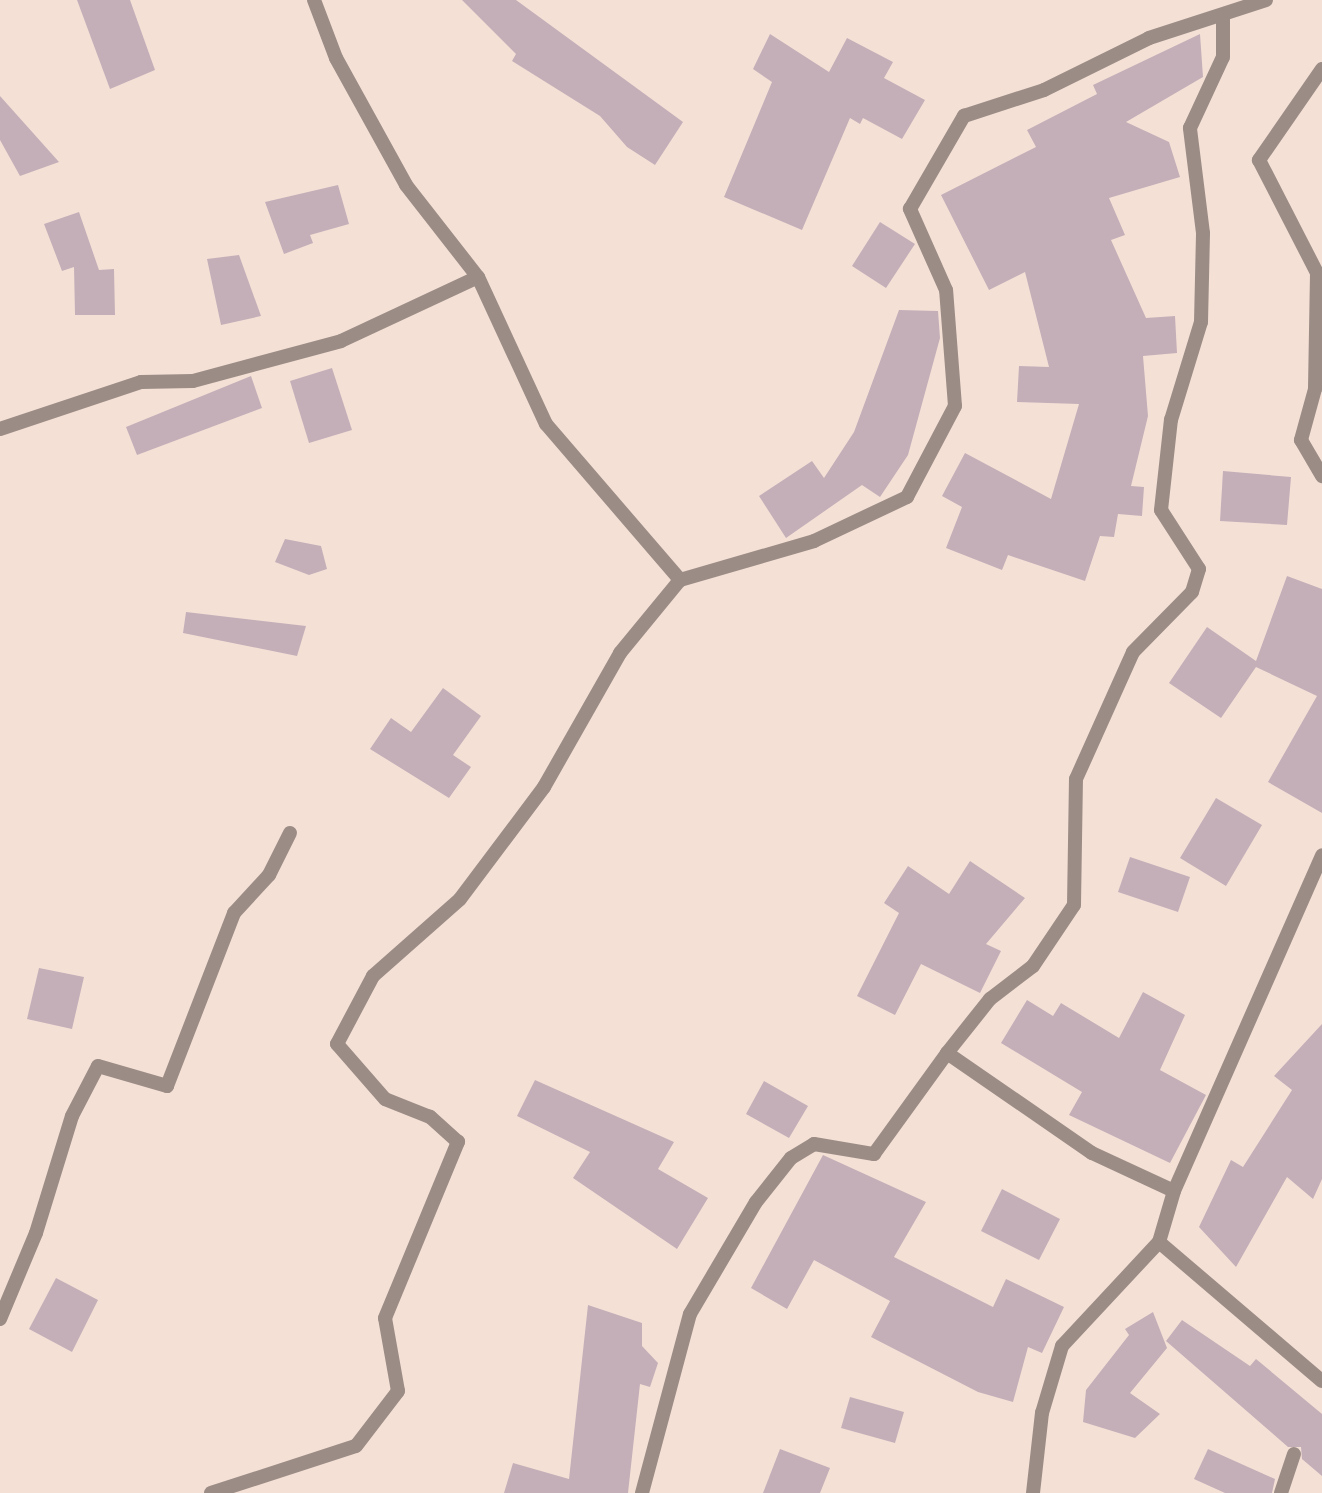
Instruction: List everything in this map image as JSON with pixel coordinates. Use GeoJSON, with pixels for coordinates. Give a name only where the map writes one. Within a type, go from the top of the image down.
{"type":"FeatureCollection","features":[{"type":"Feature","properties":{"kind":"street"},"geometry":{"type":"LineString","coordinates":[[314,0],[336,58],[405,185],[478,277],[546,424],[680,580]]}},
{"type":"Feature","properties":{"kind":"street"},"geometry":{"type":"LineString","coordinates":[[211,1493],[356,1446],[398,1391],[385,1318],[458,1142],[430,1117],[385,1099],[337,1044],[373,976],[460,900],[519,821],[620,653],[680,580],[814,541],[907,497],[954,406],[946,290],[910,209],[964,116],[1044,90],[1149,38],[1266,0]]}},
{"type":"Feature","properties":{"kind":"street"},"geometry":{"type":"LineString","coordinates":[[642,1493],[664,1393],[690,1314],[756,1202],[791,1158],[814,1144],[874,1154],[990,999],[1033,966],[1074,905],[1076,779],[1133,652],[1192,592],[1199,569],[1161,510],[1171,420],[1202,322],[1203,233],[1190,128],[1223,57],[1223,16]]}},
{"type":"Feature","properties":{"kind":"street"},"geometry":{"type":"LineString","coordinates":[[1322,69],[1259,160],[1317,273],[1315,388],[1301,440],[1322,477]]}},
{"type":"Feature","properties":{"kind":"street"},"geometry":{"type":"LineString","coordinates":[[0,429],[141,382],[192,381],[341,341],[478,277]]}},
{"type":"Feature","properties":{"kind":"street"},"geometry":{"type":"LineString","coordinates":[[0,1319],[36,1233],[72,1116],[98,1066],[167,1086],[234,913],[269,875],[290,832]]}},
{"type":"Feature","properties":{"kind":"street"},"geometry":{"type":"LineString","coordinates":[[1033,1493],[1042,1413],[1062,1346],[1159,1241],[1174,1191],[1322,855]]}},
{"type":"Feature","properties":{"kind":"street"},"geometry":{"type":"LineString","coordinates":[[947,1053],[1092,1153],[1174,1191]]}},
{"type":"Feature","properties":{"kind":"street"},"geometry":{"type":"LineString","coordinates":[[1159,1241],[1322,1381]]}},
{"type":"Feature","properties":{"kind":"street"},"geometry":{"type":"LineString","coordinates":[[1281,1493],[1294,1454]]}},
{"type":"Feature","properties":{"kind":"building"},"geometry":{"type":"Polygon","coordinates":[[[77,0],[130,0],[155,70],[110,89],[77,0]]]}},
{"type":"Feature","properties":{"kind":"building"},"geometry":{"type":"Polygon","coordinates":[[[462,0],[516,0],[683,122],[655,165],[627,147],[600,116],[512,61],[516,54],[462,0]]]}},
{"type":"Feature","properties":{"kind":"building"},"geometry":{"type":"Polygon","coordinates":[[[770,34],[829,72],[847,38],[893,62],[884,78],[925,100],[902,139],[863,118],[860,124],[850,118],[802,230],[724,197],[772,82],[753,69],[770,34]]]}},
{"type":"Feature","properties":{"kind":"building"},"geometry":{"type":"Polygon","coordinates":[[[1200,34],[1203,77],[1126,122],[1169,142],[1180,177],[1109,198],[1125,235],[1111,240],[1146,318],[1175,316],[1177,353],[1143,356],[1148,416],[1131,486],[1144,487],[1142,516],[1118,514],[1114,537],[1100,536],[1085,581],[1008,555],[1002,570],[946,548],[962,507],[942,496],[965,453],[1051,499],[1079,404],[1017,402],[1019,366],[1049,367],[1025,272],[989,290],[941,195],[1036,147],[1027,130],[1097,94],[1093,85],[1200,34]]]}},
{"type":"Feature","properties":{"kind":"building"},"geometry":{"type":"Polygon","coordinates":[[[0,96],[59,162],[20,176],[0,140],[0,96]]]}},
{"type":"Feature","properties":{"kind":"building"},"geometry":{"type":"Polygon","coordinates":[[[338,185],[349,224],[310,235],[313,243],[284,254],[265,202],[338,185]]]}},
{"type":"Feature","properties":{"kind":"building"},"geometry":{"type":"Polygon","coordinates":[[[79,212],[99,270],[114,269],[115,315],[75,315],[74,267],[62,271],[44,224],[79,212]]]}},
{"type":"Feature","properties":{"kind":"building"},"geometry":{"type":"Polygon","coordinates":[[[880,222],[915,244],[886,288],[852,266],[880,222]]]}},
{"type":"Feature","properties":{"kind":"building"},"geometry":{"type":"Polygon","coordinates":[[[239,255],[261,316],[221,325],[207,259],[239,255]]]}},
{"type":"Feature","properties":{"kind":"building"},"geometry":{"type":"Polygon","coordinates":[[[899,310],[938,311],[940,338],[908,455],[880,497],[862,485],[786,538],[759,496],[812,461],[824,478],[854,432],[899,310]]]}},
{"type":"Feature","properties":{"kind":"building"},"geometry":{"type":"Polygon","coordinates":[[[332,368],[352,430],[309,443],[290,381],[332,368]]]}},
{"type":"Feature","properties":{"kind":"building"},"geometry":{"type":"Polygon","coordinates":[[[251,376],[262,408],[137,455],[126,427],[251,376]]]}},
{"type":"Feature","properties":{"kind":"building"},"geometry":{"type":"Polygon","coordinates":[[[1223,471],[1291,477],[1287,525],[1220,521],[1223,471]]]}},
{"type":"Feature","properties":{"kind":"building"},"geometry":{"type":"Polygon","coordinates":[[[285,539],[321,546],[327,569],[309,575],[275,562],[285,539]]]}},
{"type":"Feature","properties":{"kind":"building"},"geometry":{"type":"Polygon","coordinates":[[[1287,576],[1322,589],[1322,813],[1268,782],[1317,696],[1256,667],[1221,718],[1169,683],[1207,627],[1256,661],[1287,576]]]}},
{"type":"Feature","properties":{"kind":"building"},"geometry":{"type":"Polygon","coordinates":[[[186,612],[306,626],[297,656],[183,633],[186,612]]]}},
{"type":"Feature","properties":{"kind":"building"},"geometry":{"type":"Polygon","coordinates":[[[443,688],[481,716],[453,755],[471,767],[449,798],[370,749],[391,718],[411,732],[443,688]]]}},
{"type":"Feature","properties":{"kind":"building"},"geometry":{"type":"Polygon","coordinates":[[[1216,798],[1262,825],[1226,886],[1180,858],[1216,798]]]}},
{"type":"Feature","properties":{"kind":"building"},"geometry":{"type":"Polygon","coordinates":[[[1130,857],[1190,877],[1178,912],[1118,892],[1130,857]]]}},
{"type":"Feature","properties":{"kind":"building"},"geometry":{"type":"Polygon","coordinates":[[[970,861],[1025,898],[986,944],[1001,951],[980,993],[921,964],[895,1015],[857,996],[899,913],[884,903],[908,866],[949,894],[970,861]]]}},
{"type":"Feature","properties":{"kind":"building"},"geometry":{"type":"Polygon","coordinates":[[[39,968],[84,977],[72,1029],[27,1019],[39,968]]]}},
{"type":"Feature","properties":{"kind":"building"},"geometry":{"type":"Polygon","coordinates":[[[1143,992],[1185,1015],[1160,1070],[1206,1095],[1170,1163],[1069,1115],[1082,1092],[1001,1043],[1027,1000],[1053,1016],[1061,1003],[1119,1038],[1143,992]]]}},
{"type":"Feature","properties":{"kind":"building"},"geometry":{"type":"Polygon","coordinates":[[[1322,1024],[1322,1179],[1313,1199],[1287,1177],[1236,1267],[1199,1227],[1231,1160],[1243,1167],[1292,1090],[1274,1076],[1322,1024]]]}},
{"type":"Feature","properties":{"kind":"building"},"geometry":{"type":"Polygon","coordinates":[[[535,1080],[674,1142],[658,1169],[708,1198],[677,1249],[573,1178],[590,1152],[517,1116],[535,1080]]]}},
{"type":"Feature","properties":{"kind":"building"},"geometry":{"type":"Polygon","coordinates":[[[764,1081],[808,1106],[789,1138],[746,1114],[764,1081]]]}},
{"type":"Feature","properties":{"kind":"building"},"geometry":{"type":"Polygon","coordinates":[[[823,1155],[926,1202],[894,1257],[993,1307],[1006,1279],[1064,1307],[1042,1353],[1028,1347],[1013,1402],[978,1392],[871,1337],[890,1301],[814,1260],[787,1309],[751,1288],[823,1155]]]}},
{"type":"Feature","properties":{"kind":"building"},"geometry":{"type":"Polygon","coordinates":[[[1002,1189],[1060,1219],[1039,1260],[981,1231],[1002,1189]]]}},
{"type":"Feature","properties":{"kind":"building"},"geometry":{"type":"Polygon","coordinates":[[[56,1278],[98,1300],[72,1352],[29,1329],[56,1278]]]}},
{"type":"Feature","properties":{"kind":"building"},"geometry":{"type":"Polygon","coordinates":[[[588,1305],[642,1323],[642,1346],[658,1363],[650,1387],[640,1384],[628,1493],[504,1493],[513,1463],[569,1479],[588,1305]]]}},
{"type":"Feature","properties":{"kind":"building"},"geometry":{"type":"Polygon","coordinates":[[[1153,1312],[1167,1348],[1130,1393],[1160,1414],[1135,1438],[1083,1422],[1086,1390],[1129,1335],[1125,1329],[1153,1312]]]}},
{"type":"Feature","properties":{"kind":"building"},"geometry":{"type":"Polygon","coordinates":[[[1182,1320],[1250,1366],[1256,1359],[1322,1414],[1322,1476],[1302,1459],[1301,1447],[1288,1447],[1166,1341],[1182,1320]]]}},
{"type":"Feature","properties":{"kind":"building"},"geometry":{"type":"Polygon","coordinates":[[[850,1397],[904,1412],[895,1443],[841,1428],[850,1397]]]}},
{"type":"Feature","properties":{"kind":"building"},"geometry":{"type":"Polygon","coordinates":[[[780,1449],[830,1468],[820,1493],[763,1493],[780,1449]]]}},
{"type":"Feature","properties":{"kind":"building"},"geometry":{"type":"Polygon","coordinates":[[[1208,1449],[1275,1479],[1272,1493],[1225,1493],[1194,1479],[1208,1449]]]}}]}
